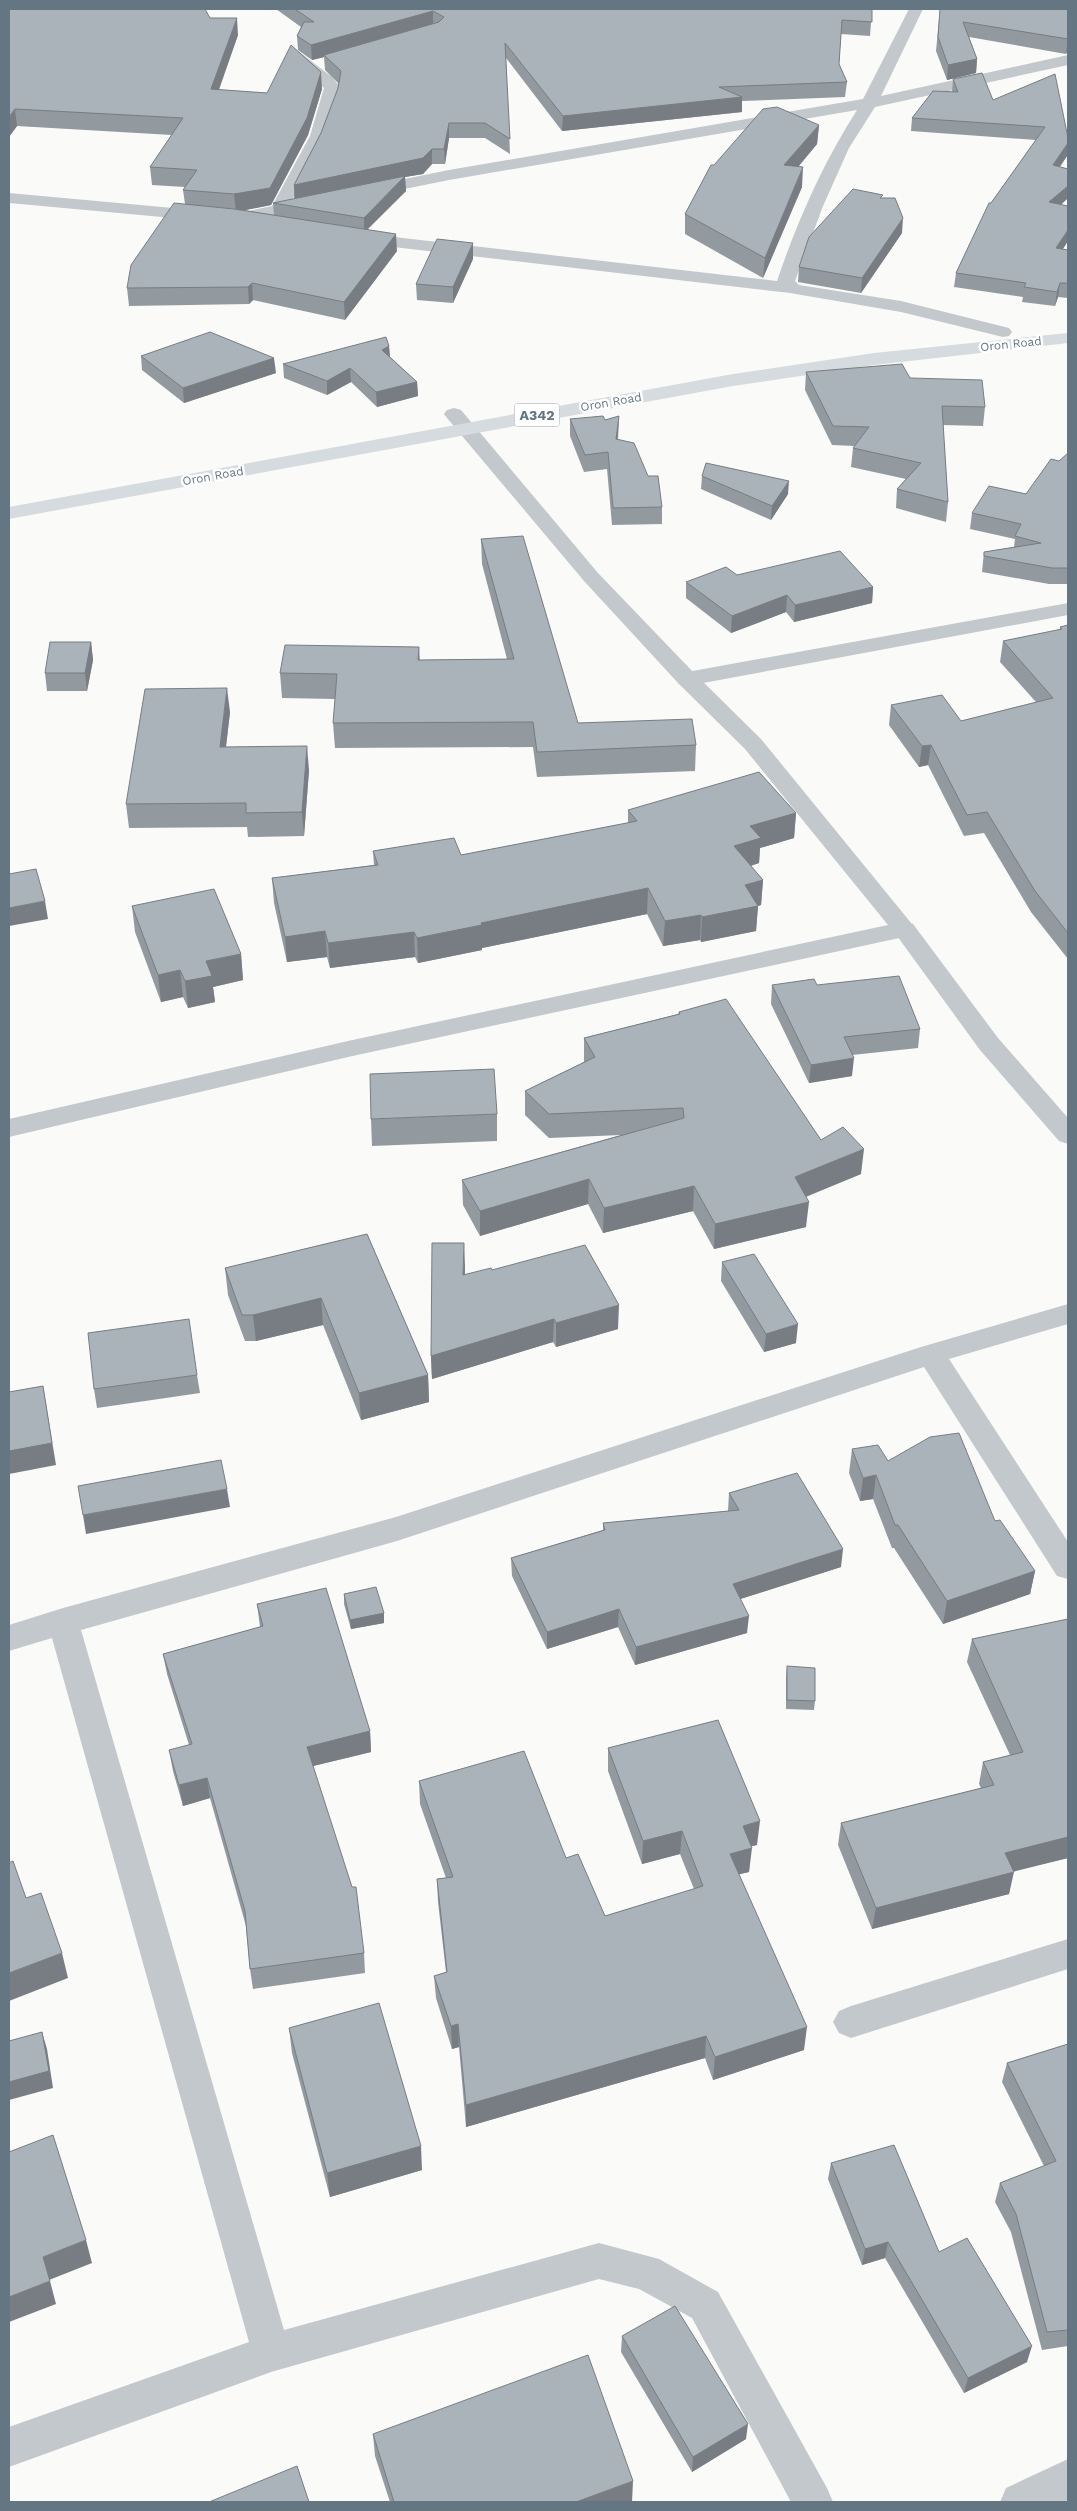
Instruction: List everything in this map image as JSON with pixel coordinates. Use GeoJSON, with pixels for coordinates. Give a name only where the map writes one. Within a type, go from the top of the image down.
{"type":"FeatureCollection","features":[{"type":"Feature","properties":{"kind":"highway","name":"Oron Road"},"geometry":{"type":"LineString","coordinates":[[9,513],[724,365],[800,354],[1068,324]]}},
{"type":"Feature","properties":{"kind":"highway","name":"Oron Road"},"geometry":{"type":"LineString","coordinates":[[9,496],[459,421],[733,380],[856,362],[1068,338]]}},
{"type":"Feature","properties":{"kind":"street"},"geometry":{"type":"LineString","coordinates":[[790,288],[786,281],[815,206],[841,148],[869,103],[916,9]]}},
{"type":"Feature","properties":{"kind":"street"},"geometry":{"type":"LineString","coordinates":[[278,210],[314,147],[329,107],[332,87],[297,57]]}},
{"type":"Feature","properties":{"kind":"street"},"geometry":{"type":"LineString","coordinates":[[354,194],[449,175],[869,103],[939,86],[1068,60]]}},
{"type":"Feature","properties":{"kind":"street"},"geometry":{"type":"LineString","coordinates":[[310,67],[329,62]]}},
{"type":"Feature","properties":{"kind":"street"},"geometry":{"type":"LineString","coordinates":[[884,72],[939,86]]}},
{"type":"Feature","properties":{"kind":"street"},"geometry":{"type":"LineString","coordinates":[[9,198],[236,218],[284,226]]}},
{"type":"Feature","properties":{"kind":"street"},"geometry":{"type":"LineString","coordinates":[[236,218],[326,200]]}},
{"type":"Feature","properties":{"kind":"street"},"geometry":{"type":"LineString","coordinates":[[342,235],[790,288],[936,314],[1003,332]]}},
{"type":"Feature","properties":{"kind":"street"},"geometry":{"type":"LineString","coordinates":[[459,421],[591,578],[753,744],[904,929],[989,1044],[1068,1135]]}},
{"type":"Feature","properties":{"kind":"street"},"geometry":{"type":"LineString","coordinates":[[688,679],[1068,609]]}},
{"type":"Feature","properties":{"kind":"street"},"geometry":{"type":"LineString","coordinates":[[9,1128],[348,1049],[904,929]]}},
{"type":"Feature","properties":{"kind":"street"},"geometry":{"type":"LineString","coordinates":[[9,1638],[397,1529],[931,1354],[1068,1314]]}},
{"type":"Feature","properties":{"kind":"street"},"geometry":{"type":"LineString","coordinates":[[931,1354],[1068,1567]]}},
{"type":"Feature","properties":{"kind":"street"},"geometry":{"type":"LineString","coordinates":[[63,1622],[271,2353]]}},
{"type":"Feature","properties":{"kind":"street"},"geometry":{"type":"LineString","coordinates":[[851,2022],[1068,1954]]}},
{"type":"Feature","properties":{"kind":"street"},"geometry":{"type":"LineString","coordinates":[[9,2447],[271,2353],[599,2261],[646,2272],[705,2304],[813,2502]]}},
{"type":"Feature","properties":{"kind":"street"},"geometry":{"type":"LineString","coordinates":[[1020,2502],[1068,2479]]}},
{"type":"Feature","properties":{"kind":"building"},"geometry":{"type":"Polygon","coordinates":[[[9,9],[205,9],[210,18],[237,18],[211,89],[267,93],[291,45],[321,72],[307,118],[270,188],[234,194],[183,190],[197,170],[150,167],[183,118],[15,109],[9,117],[9,9]]]}},
{"type":"Feature","properties":{"kind":"building"},"geometry":{"type":"Polygon","coordinates":[[[295,9],[872,9],[872,22],[842,20],[839,64],[847,82],[719,87],[742,97],[563,116],[505,43],[510,139],[485,123],[449,123],[444,149],[432,149],[423,158],[294,185],[321,133],[338,88],[341,71],[324,55],[439,22],[444,17],[433,11],[311,45],[297,36],[304,22],[314,22],[295,9]]]}},
{"type":"Feature","properties":{"kind":"building"},"geometry":{"type":"Polygon","coordinates":[[[940,9],[1068,9],[1068,39],[963,22],[977,59],[948,65],[938,37],[940,9]]]}},
{"type":"Feature","properties":{"kind":"building"},"geometry":{"type":"Polygon","coordinates":[[[982,73],[993,100],[1055,74],[1068,138],[1068,143],[1053,165],[1068,169],[1068,186],[1049,202],[1068,206],[1068,230],[1056,248],[1068,250],[1068,283],[1060,283],[1057,292],[1024,287],[1026,283],[956,273],[989,203],[991,203],[1045,127],[912,118],[933,91],[958,92],[953,79],[982,73]]]}},
{"type":"Feature","properties":{"kind":"building"},"geometry":{"type":"Polygon","coordinates":[[[777,107],[819,125],[784,165],[803,167],[765,258],[685,214],[711,165],[714,165],[763,109],[777,107]]]}},
{"type":"Feature","properties":{"kind":"building"},"geometry":{"type":"Polygon","coordinates":[[[405,176],[364,218],[273,203],[405,176]]]}},
{"type":"Feature","properties":{"kind":"building"},"geometry":{"type":"Polygon","coordinates":[[[853,189],[883,195],[880,198],[895,198],[903,218],[862,278],[799,267],[809,237],[853,189]]]}},
{"type":"Feature","properties":{"kind":"building"},"geometry":{"type":"Polygon","coordinates":[[[174,203],[234,209],[396,234],[344,302],[252,283],[248,287],[127,288],[131,265],[174,203]]]}},
{"type":"Feature","properties":{"kind":"building"},"geometry":{"type":"Polygon","coordinates":[[[437,239],[473,243],[453,287],[416,284],[437,239]]]}},
{"type":"Feature","properties":{"kind":"building"},"geometry":{"type":"Polygon","coordinates":[[[210,332],[274,358],[183,388],[141,356],[210,332]]]}},
{"type":"Feature","properties":{"kind":"building"},"geometry":{"type":"Polygon","coordinates":[[[386,337],[389,346],[382,350],[417,382],[376,392],[350,368],[327,381],[283,364],[386,337]]]}},
{"type":"Feature","properties":{"kind":"building"},"geometry":{"type":"Polygon","coordinates":[[[902,364],[910,378],[982,380],[985,407],[942,406],[948,502],[897,489],[921,463],[853,448],[869,427],[833,426],[806,372],[902,364]]]}},
{"type":"Feature","properties":{"kind":"building"},"geometry":{"type":"Polygon","coordinates":[[[603,416],[605,420],[619,416],[616,439],[634,443],[648,476],[658,476],[662,507],[613,508],[608,452],[585,455],[570,419],[603,416]]]}},
{"type":"Feature","properties":{"kind":"building"},"geometry":{"type":"Polygon","coordinates":[[[1068,453],[1068,568],[1052,568],[984,556],[984,552],[1041,543],[1015,536],[1021,524],[972,513],[989,486],[1026,494],[1051,459],[1059,461],[1068,453]]]}},
{"type":"Feature","properties":{"kind":"building"},"geometry":{"type":"Polygon","coordinates":[[[706,463],[789,481],[772,506],[702,476],[706,463]]]}},
{"type":"Feature","properties":{"kind":"building"},"geometry":{"type":"Polygon","coordinates":[[[523,536],[578,723],[692,719],[696,745],[537,752],[533,722],[333,723],[337,674],[280,673],[285,645],[419,647],[418,660],[514,659],[481,539],[523,536]]]}},
{"type":"Feature","properties":{"kind":"building"},"geometry":{"type":"Polygon","coordinates":[[[840,551],[873,587],[795,605],[787,595],[732,616],[686,582],[726,567],[737,575],[840,551]]]}},
{"type":"Feature","properties":{"kind":"building"},"geometry":{"type":"Polygon","coordinates":[[[1068,625],[1068,933],[1035,891],[987,812],[967,815],[931,745],[922,746],[891,705],[942,695],[961,721],[1053,698],[1003,641],[1062,629],[1060,627],[1068,625]]]}},
{"type":"Feature","properties":{"kind":"building"},"geometry":{"type":"Polygon","coordinates":[[[50,642],[91,642],[85,673],[45,673],[50,642]]]}},
{"type":"Feature","properties":{"kind":"building"},"geometry":{"type":"Polygon","coordinates":[[[227,688],[220,747],[307,746],[302,812],[246,813],[246,803],[126,804],[145,689],[227,688]]]}},
{"type":"Feature","properties":{"kind":"building"},"geometry":{"type":"Polygon","coordinates":[[[759,772],[796,813],[750,826],[761,838],[734,846],[763,880],[745,885],[758,906],[702,917],[701,915],[665,921],[648,888],[417,938],[414,932],[328,943],[325,931],[285,937],[272,878],[378,865],[373,851],[454,838],[461,855],[637,821],[628,810],[759,772]]]}},
{"type":"Feature","properties":{"kind":"building"},"geometry":{"type":"Polygon","coordinates":[[[36,869],[45,901],[9,908],[9,874],[36,869]]]}},
{"type":"Feature","properties":{"kind":"building"},"geometry":{"type":"Polygon","coordinates":[[[214,889],[241,954],[206,961],[212,976],[185,981],[180,970],[158,975],[132,906],[214,889]]]}},
{"type":"Feature","properties":{"kind":"building"},"geometry":{"type":"Polygon","coordinates":[[[899,976],[920,1029],[844,1037],[854,1058],[811,1065],[772,985],[814,979],[817,985],[899,976]]]}},
{"type":"Feature","properties":{"kind":"building"},"geometry":{"type":"Polygon","coordinates":[[[726,999],[821,1140],[843,1127],[864,1149],[795,1177],[809,1202],[715,1224],[694,1186],[604,1208],[589,1179],[480,1211],[462,1180],[684,1118],[683,1108],[549,1114],[525,1091],[595,1057],[584,1038],[680,1014],[679,1012],[726,999]]]}},
{"type":"Feature","properties":{"kind":"building"},"geometry":{"type":"Polygon","coordinates":[[[494,1069],[497,1114],[371,1119],[370,1074],[494,1069]]]}},
{"type":"Feature","properties":{"kind":"building"},"geometry":{"type":"Polygon","coordinates":[[[367,1234],[428,1375],[359,1393],[321,1298],[253,1315],[242,1315],[225,1268],[367,1234]]]}},
{"type":"Feature","properties":{"kind":"building"},"geometry":{"type":"Polygon","coordinates":[[[432,1243],[464,1243],[463,1275],[491,1268],[492,1270],[585,1245],[619,1305],[556,1323],[554,1319],[431,1356],[432,1243]]]}},
{"type":"Feature","properties":{"kind":"building"},"geometry":{"type":"Polygon","coordinates":[[[754,1254],[798,1324],[766,1334],[722,1262],[754,1254]]]}},
{"type":"Feature","properties":{"kind":"building"},"geometry":{"type":"Polygon","coordinates":[[[189,1319],[197,1375],[94,1389],[88,1333],[189,1319]]]}},
{"type":"Feature","properties":{"kind":"building"},"geometry":{"type":"Polygon","coordinates":[[[43,1386],[52,1443],[9,1451],[9,1392],[43,1386]]]}},
{"type":"Feature","properties":{"kind":"building"},"geometry":{"type":"Polygon","coordinates":[[[959,1433],[995,1521],[1000,1520],[1035,1571],[947,1601],[898,1525],[895,1525],[876,1475],[863,1478],[852,1449],[878,1445],[888,1461],[930,1437],[959,1433]]]}},
{"type":"Feature","properties":{"kind":"building"},"geometry":{"type":"Polygon","coordinates":[[[221,1460],[227,1489],[83,1515],[78,1486],[221,1460]]]}},
{"type":"Feature","properties":{"kind":"building"},"geometry":{"type":"Polygon","coordinates":[[[797,1473],[843,1549],[733,1584],[749,1616],[636,1647],[619,1609],[547,1632],[511,1558],[605,1530],[603,1523],[739,1510],[729,1493],[797,1473]]]}},
{"type":"Feature","properties":{"kind":"building"},"geometry":{"type":"Polygon","coordinates":[[[376,1587],[384,1613],[350,1620],[344,1594],[376,1587]]]}},
{"type":"Feature","properties":{"kind":"building"},"geometry":{"type":"Polygon","coordinates":[[[326,1588],[370,1731],[307,1747],[352,1887],[356,1887],[364,1953],[250,1969],[245,1911],[207,1778],[179,1785],[169,1750],[192,1744],[163,1654],[263,1626],[257,1604],[326,1588]]]}},
{"type":"Feature","properties":{"kind":"building"},"geometry":{"type":"Polygon","coordinates":[[[1068,1619],[1068,1837],[1005,1853],[1014,1872],[876,1908],[841,1823],[994,1785],[983,1762],[1023,1752],[972,1639],[1068,1619]]]}},
{"type":"Feature","properties":{"kind":"building"},"geometry":{"type":"Polygon","coordinates":[[[787,1666],[815,1668],[815,1701],[787,1700],[787,1666]]]}},
{"type":"Feature","properties":{"kind":"building"},"geometry":{"type":"Polygon","coordinates":[[[718,1720],[760,1821],[743,1826],[752,1848],[730,1854],[807,2027],[715,2057],[706,2036],[466,2105],[458,2024],[451,2026],[434,1976],[447,1972],[437,1879],[453,1877],[419,1781],[524,1751],[566,1858],[578,1854],[605,1916],[703,1886],[682,1831],[643,1841],[608,1748],[718,1720]]]}},
{"type":"Feature","properties":{"kind":"building"},"geometry":{"type":"Polygon","coordinates":[[[13,1861],[26,1898],[41,1893],[62,1953],[9,1973],[9,1863],[13,1861]]]}},
{"type":"Feature","properties":{"kind":"building"},"geometry":{"type":"Polygon","coordinates":[[[379,2003],[421,2146],[327,2173],[289,2028],[379,2003]]]}},
{"type":"Feature","properties":{"kind":"building"},"geometry":{"type":"Polygon","coordinates":[[[42,2032],[49,2071],[9,2082],[9,2041],[42,2032]]]}},
{"type":"Feature","properties":{"kind":"building"},"geometry":{"type":"Polygon","coordinates":[[[1068,2044],[1068,2330],[1047,2332],[1016,2214],[1000,2183],[1056,2161],[1007,2063],[1068,2044]]]}},
{"type":"Feature","properties":{"kind":"building"},"geometry":{"type":"Polygon","coordinates":[[[53,2135],[86,2240],[43,2257],[50,2281],[9,2297],[9,2152],[53,2135]]]}},
{"type":"Feature","properties":{"kind":"building"},"geometry":{"type":"Polygon","coordinates":[[[894,2145],[939,2252],[967,2238],[1032,2346],[968,2378],[888,2242],[865,2249],[831,2163],[894,2145]]]}},
{"type":"Feature","properties":{"kind":"building"},"geometry":{"type":"Polygon","coordinates":[[[675,2306],[748,2424],[693,2457],[622,2336],[675,2306]]]}},
{"type":"Feature","properties":{"kind":"building"},"geometry":{"type":"Polygon","coordinates":[[[588,2355],[633,2481],[576,2502],[394,2502],[373,2434],[588,2355]]]}},
{"type":"Feature","properties":{"kind":"building"},"geometry":{"type":"Polygon","coordinates":[[[297,2466],[309,2502],[209,2502],[297,2466]]]}}]}
